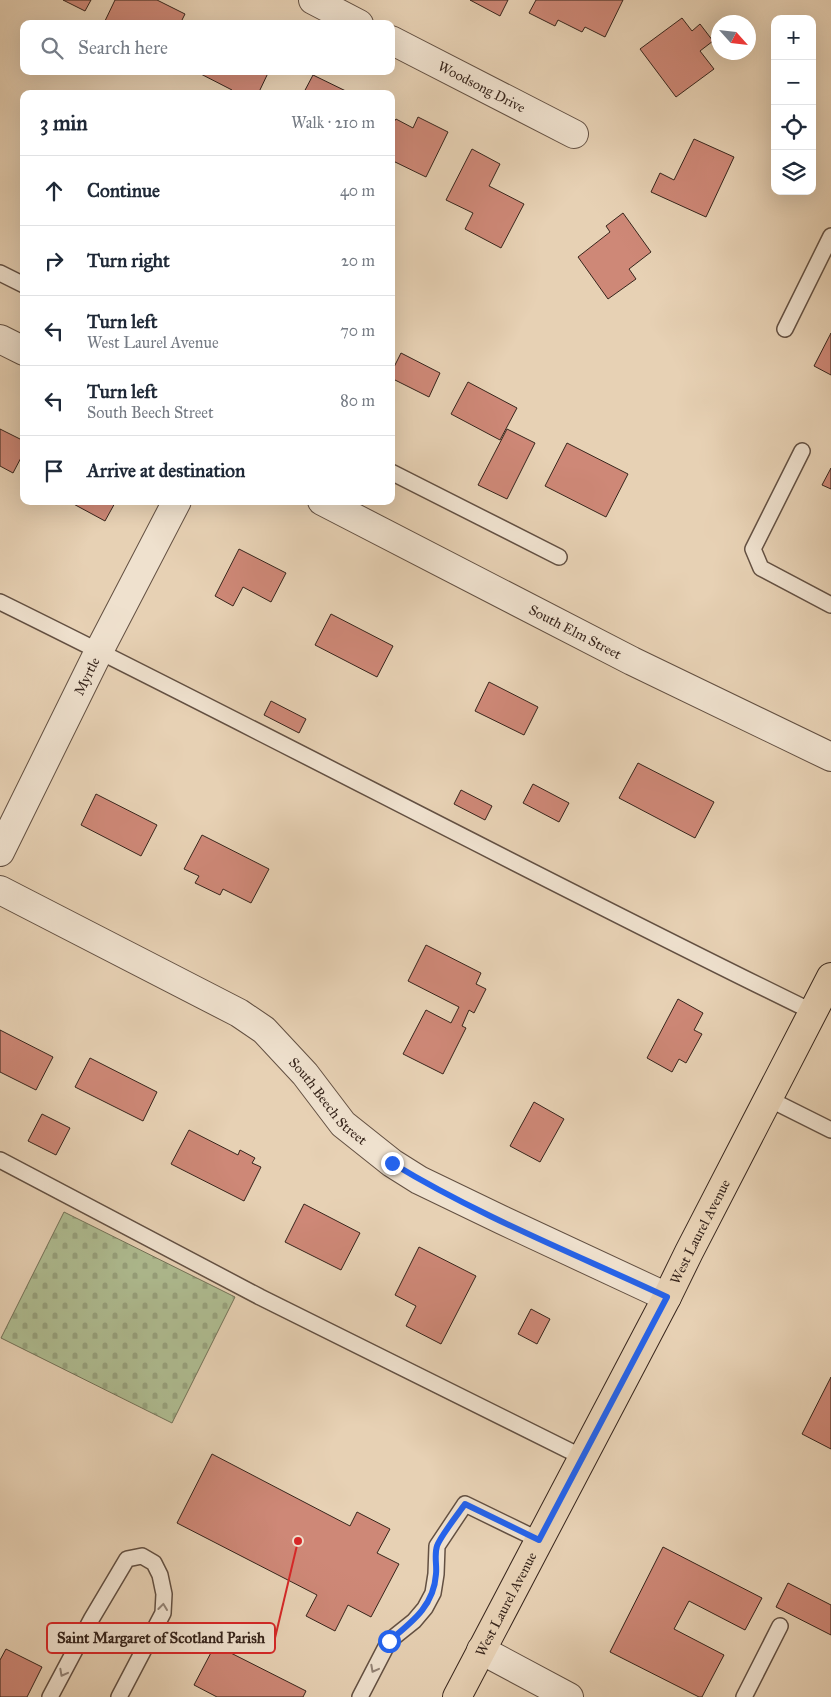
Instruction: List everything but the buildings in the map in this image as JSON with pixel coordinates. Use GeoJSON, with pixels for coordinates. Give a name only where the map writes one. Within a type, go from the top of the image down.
{"type":"FeatureCollection","features":[{"type":"Feature","properties":{"kind":"main road","name":"West Laurel Avenue"},"geometry":{"type":"LineString","coordinates":[[457,1697],[667,1297],[831,978]]}},
{"type":"Feature","properties":{"kind":"street"},"geometry":{"type":"LineString","coordinates":[[313,0],[351,20]]}},
{"type":"Feature","properties":{"kind":"street","name":"Woodsong Drive"},"geometry":{"type":"LineString","coordinates":[[395,42],[574,134]]}},
{"type":"Feature","properties":{"kind":"street"},"geometry":{"type":"LineString","coordinates":[[0,339],[20,349]]}},
{"type":"Feature","properties":{"kind":"street","name":"Myrtle"},"geometry":{"type":"LineString","coordinates":[[0,852],[99,651],[175,505]]}},
{"type":"Feature","properties":{"kind":"street","name":"South Elm Street"},"geometry":{"type":"LineString","coordinates":[[330,505],[632,661],[831,757]]}},
{"type":"Feature","properties":{"kind":"street","name":"South Beech Street"},"geometry":{"type":"LineString","coordinates":[[0,890],[239,1013],[264,1030],[305,1074],[343,1124],[419,1180],[667,1297]]}},
{"type":"Feature","properties":{"kind":"street"},"geometry":{"type":"LineString","coordinates":[[481,1650],[569,1697]]}},
{"type":"Feature","properties":{"kind":"lane"},"geometry":{"type":"LineString","coordinates":[[785,330],[831,236]]}},
{"type":"Feature","properties":{"kind":"lane"},"geometry":{"type":"LineString","coordinates":[[0,273],[20,283]]}},
{"type":"Feature","properties":{"kind":"lane"},"geometry":{"type":"LineString","coordinates":[[802,451],[753,549],[761,568],[831,605]]}},
{"type":"Feature","properties":{"kind":"lane"},"geometry":{"type":"LineString","coordinates":[[395,474],[559,557]]}},
{"type":"Feature","properties":{"kind":"lane"},"geometry":{"type":"LineString","coordinates":[[0,602],[641,928],[813,1012]]}},
{"type":"Feature","properties":{"kind":"lane"},"geometry":{"type":"LineString","coordinates":[[769,1099],[831,1130]]}},
{"type":"Feature","properties":{"kind":"lane"},"geometry":{"type":"LineString","coordinates":[[0,1160],[260,1297],[582,1457]]}},
{"type":"Feature","properties":{"kind":"lane"},"geometry":{"type":"LineString","coordinates":[[360,1697],[389,1641],[414,1621],[425,1608],[433,1593],[437,1546],[465,1504],[539,1540]]}},
{"type":"Feature","properties":{"kind":"lane"},"geometry":{"type":"LineString","coordinates":[[50,1697],[92,1618],[123,1566],[128,1559],[142,1556],[154,1563],[160,1575],[164,1594],[163,1613],[118,1697]]}},
{"type":"Feature","properties":{"kind":"lane"},"geometry":{"type":"LineString","coordinates":[[744,1697],[780,1626]]}},
{"type":"Feature","properties":{"kind":"green space"},"geometry":{"type":"Polygon","coordinates":[[[64,1212],[235,1297],[172,1423],[1,1338],[64,1212]]]}},
{"type":"Feature","properties":{"kind":"place","name":"Saint Margaret of Scotland Parish"},"geometry":{"type":"Point","coordinates":[298,1541]}},
{"type":"Feature","properties":{"kind":"route"},"geometry":{"type":"LineString","coordinates":[[389,1641],[414,1621],[425,1608],[433,1593],[437,1546],[465,1504],[539,1540],[667,1297],[419,1180],[392,1163]]}}]}
